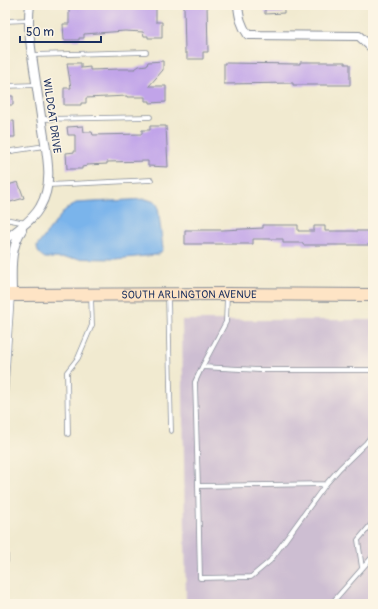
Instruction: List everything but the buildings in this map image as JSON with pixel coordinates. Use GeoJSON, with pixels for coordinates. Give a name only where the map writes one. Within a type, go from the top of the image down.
{"type":"FeatureCollection","features":[{"type":"Feature","properties":{"kind":"main road","name":"SOUTH ARLINGTON AVENUE"},"geometry":{"type":"LineString","coordinates":[[8,295],[373,295]]}},
{"type":"Feature","properties":{"kind":"street","name":"WILDCAT DRIVE"},"geometry":{"type":"LineString","coordinates":[[5,241],[40,209],[44,201],[48,184],[48,160],[36,86],[28,20],[30,5]]}},
{"type":"Feature","properties":{"kind":"street"},"geometry":{"type":"LineString","coordinates":[[238,5],[238,15],[242,27],[248,35],[359,36],[373,49]]}},
{"type":"Feature","properties":{"kind":"street","name":"WILDCAT DRIVE"},"geometry":{"type":"LineString","coordinates":[[8,295],[12,255],[17,238],[26,223]]}},
{"type":"Feature","properties":{"kind":"lane"},"geometry":{"type":"LineString","coordinates":[[5,21],[28,20]]}},
{"type":"Feature","properties":{"kind":"lane"},"geometry":{"type":"LineString","coordinates":[[32,55],[146,52]]}},
{"type":"Feature","properties":{"kind":"lane"},"geometry":{"type":"LineString","coordinates":[[5,86],[36,86]]}},
{"type":"Feature","properties":{"kind":"lane"},"geometry":{"type":"LineString","coordinates":[[41,119],[150,117]]}},
{"type":"Feature","properties":{"kind":"lane"},"geometry":{"type":"LineString","coordinates":[[5,152],[45,146]]}},
{"type":"Feature","properties":{"kind":"lane"},"geometry":{"type":"LineString","coordinates":[[48,184],[151,180]]}},
{"type":"Feature","properties":{"kind":"lane"},"geometry":{"type":"LineString","coordinates":[[5,219],[26,223]]}},
{"type":"Feature","properties":{"kind":"lane"},"geometry":{"type":"LineString","coordinates":[[168,294],[171,431]]}},
{"type":"Feature","properties":{"kind":"lane"},"geometry":{"type":"LineString","coordinates":[[227,294],[226,322],[195,382],[200,578],[251,577],[270,562],[326,484],[373,434]]}},
{"type":"Feature","properties":{"kind":"lane"},"geometry":{"type":"LineString","coordinates":[[5,397],[8,295]]}},
{"type":"Feature","properties":{"kind":"lane"},"geometry":{"type":"LineString","coordinates":[[68,434],[67,372],[78,358],[92,325],[91,295]]}},
{"type":"Feature","properties":{"kind":"lane"},"geometry":{"type":"LineString","coordinates":[[202,367],[258,370],[373,370]]}},
{"type":"Feature","properties":{"kind":"lane"},"geometry":{"type":"LineString","coordinates":[[198,486],[326,484]]}},
{"type":"Feature","properties":{"kind":"lane"},"geometry":{"type":"LineString","coordinates":[[5,521],[6,561]]}},
{"type":"Feature","properties":{"kind":"lane"},"geometry":{"type":"LineString","coordinates":[[362,568],[358,540],[373,522]]}},
{"type":"Feature","properties":{"kind":"lane"},"geometry":{"type":"LineString","coordinates":[[331,604],[373,556]]}},
{"type":"Feature","properties":{"kind":"shaded area"},"geometry":{"type":"Polygon","coordinates":[[[182,320],[373,320],[373,604],[186,604],[182,320]]]}},
{"type":"Feature","properties":{"kind":"water"},"geometry":{"type":"Polygon","coordinates":[[[146,199],[155,202],[158,206],[163,249],[156,255],[115,259],[45,258],[38,252],[37,246],[65,210],[76,203],[146,199]]]}}]}
